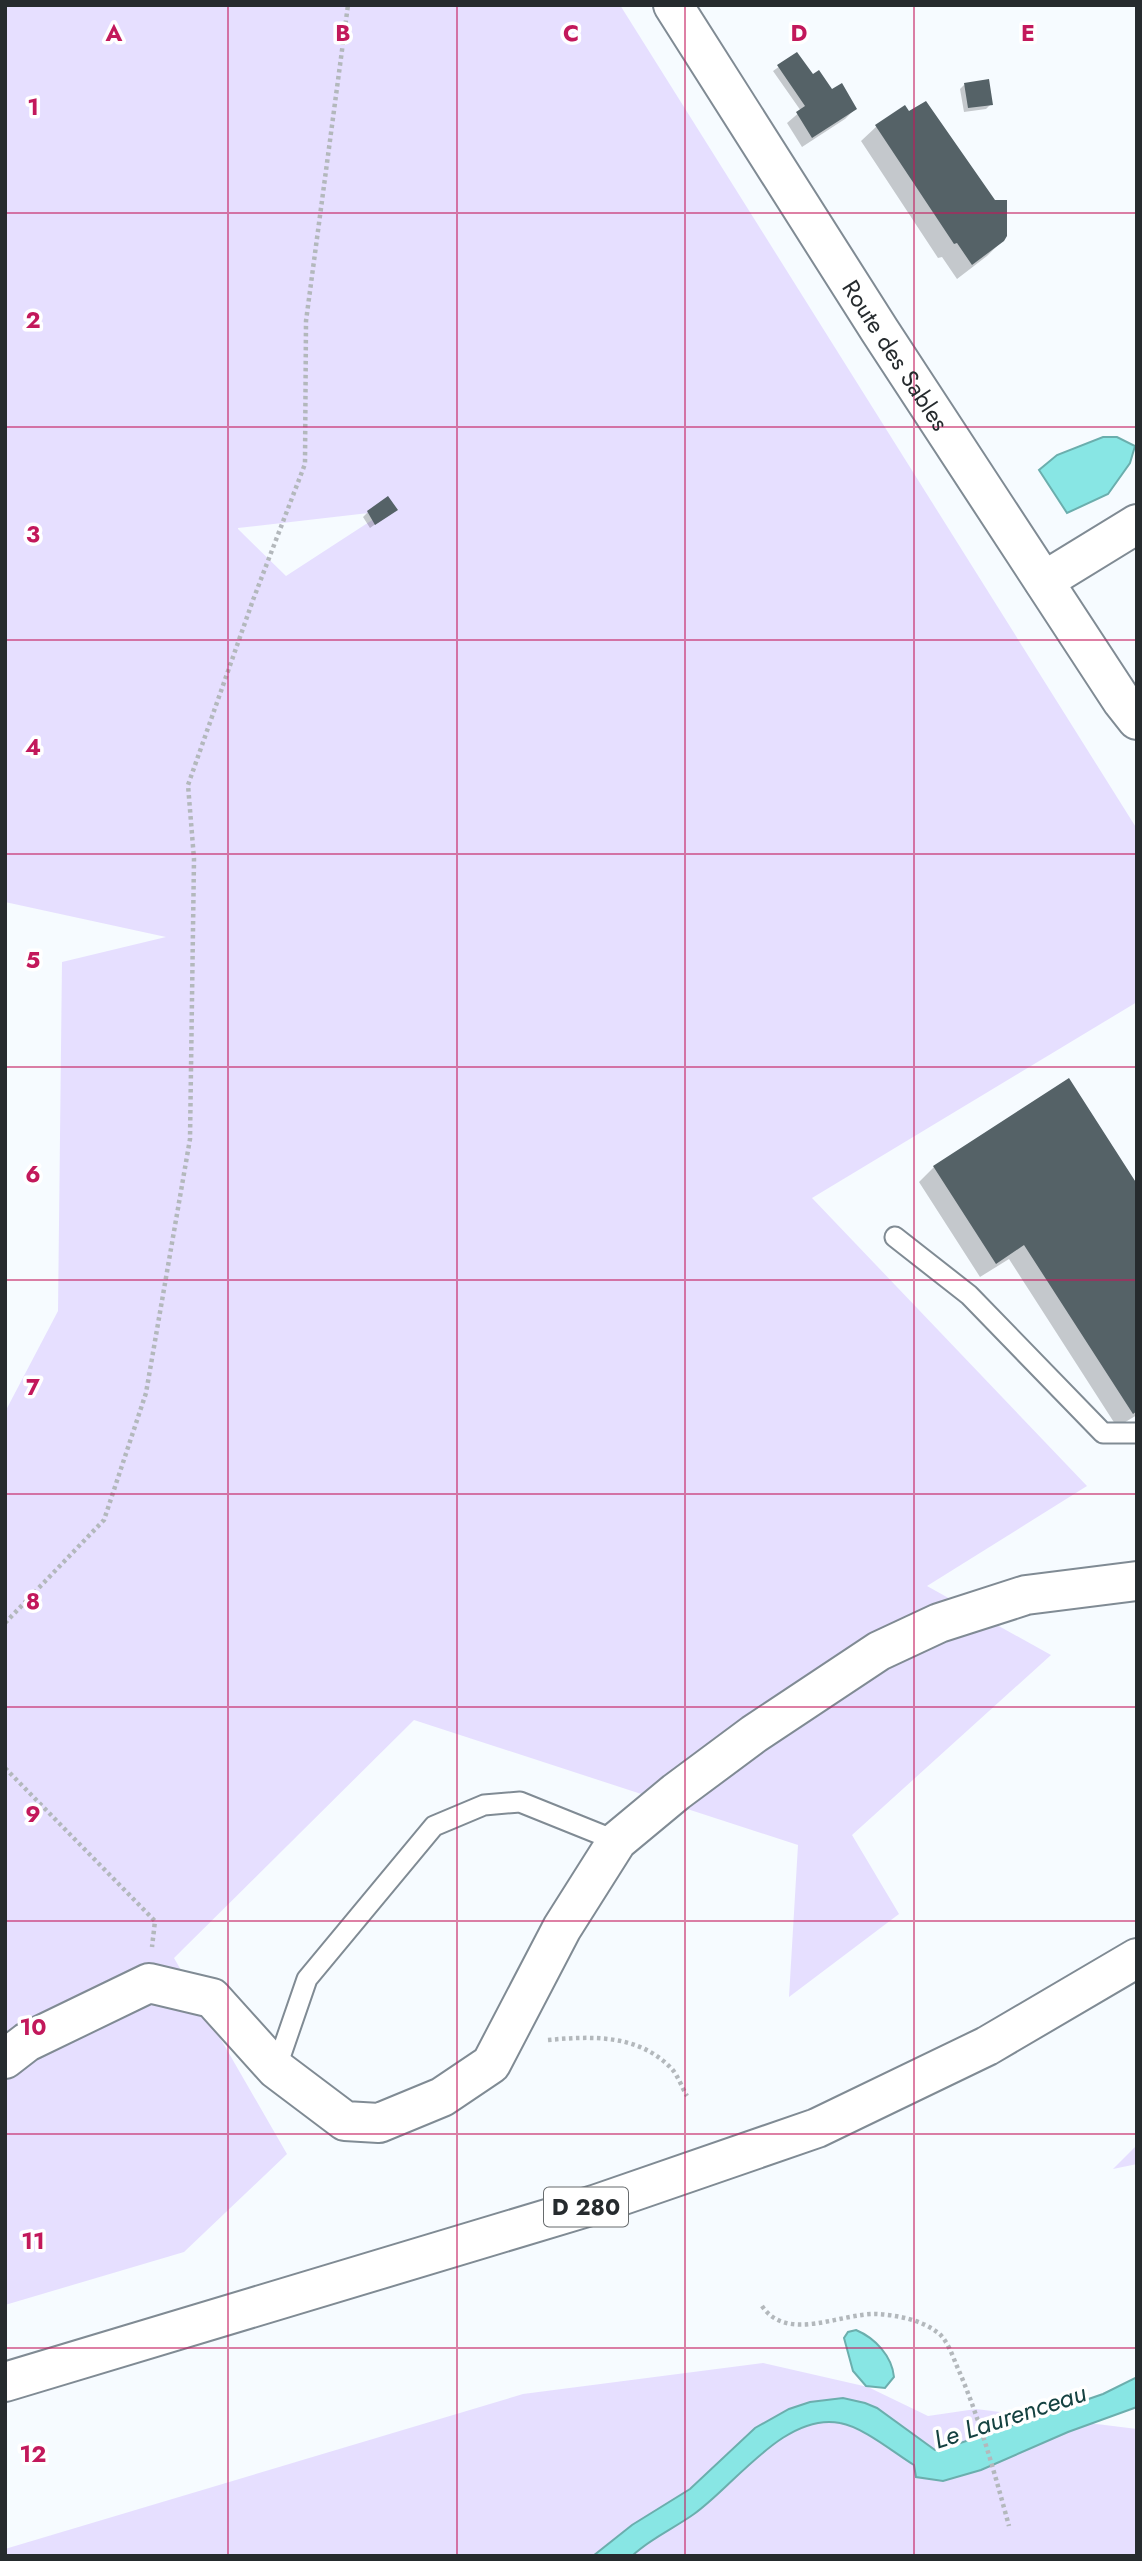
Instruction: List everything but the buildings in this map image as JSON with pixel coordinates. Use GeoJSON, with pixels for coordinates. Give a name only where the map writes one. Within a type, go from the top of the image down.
{"type":"FeatureCollection","features":[{"type":"Feature","properties":{"kind":"street","name":"Route des Sables"},"geometry":{"type":"LineString","coordinates":[[673,5],[1132,717]]}},
{"type":"Feature","properties":{"kind":"street"},"geometry":{"type":"LineString","coordinates":[[1044,581],[1137,524]]}},
{"type":"Feature","properties":{"kind":"street"},"geometry":{"type":"LineString","coordinates":[[5,2059],[27,2042],[149,1983],[212,1998],[276,2069],[345,2121],[379,2123],[442,2097],[491,2064],[562,1927],[617,1841],[676,1792],[754,1734],[879,1651],[939,1623],[1026,1595],[1137,1581]]}},
{"type":"Feature","properties":{"kind":"street","name":"D 280"},"geometry":{"type":"LineString","coordinates":[[5,2382],[597,2204],[817,2128],[987,2046],[1137,1958]]}},
{"type":"Feature","properties":{"kind":"lane"},"geometry":{"type":"LineString","coordinates":[[895,1237],[969,1295],[1103,1433],[1137,1433]]}},
{"type":"Feature","properties":{"kind":"lane"},"geometry":{"type":"LineString","coordinates":[[276,2069],[307,1979],[434,1825],[484,1805],[520,1802],[617,1841]]}},
{"type":"Feature","properties":{"kind":"path"},"geometry":{"type":"LineString","coordinates":[[5,1623],[104,1520],[146,1393],[190,1139],[194,859],[188,785],[253,600],[305,464],[306,321],[348,5]]}},
{"type":"Feature","properties":{"kind":"path"},"geometry":{"type":"LineString","coordinates":[[5,1768],[155,1921],[149,1983]]}},
{"type":"Feature","properties":{"kind":"path"},"geometry":{"type":"LineString","coordinates":[[501,2046],[551,2039],[604,2037],[639,2046],[671,2069],[687,2096]]}},
{"type":"Feature","properties":{"kind":"path"},"geometry":{"type":"LineString","coordinates":[[762,2306],[769,2316],[776,2320],[806,2324],[875,2314],[904,2317],[939,2333],[951,2353],[980,2423],[1009,2526]]}},
{"type":"Feature","properties":{"kind":"shaded area"},"geometry":{"type":"Polygon","coordinates":[[[5,5],[620,5],[1137,829],[1137,1002],[812,1198],[1087,1486],[927,1586],[1051,1655],[852,1835],[899,1914],[789,1997],[798,1845],[414,1720],[174,1958],[287,2154],[184,2252],[5,2305],[5,1412],[58,1311],[62,962],[166,937],[5,902],[5,5]],[[386,511],[238,528],[286,576],[386,511]]]}},
{"type":"Feature","properties":{"kind":"shaded area"},"geometry":{"type":"Polygon","coordinates":[[[1137,2145],[1137,2164],[1113,2169],[1137,2145]]]}},
{"type":"Feature","properties":{"kind":"shaded area"},"geometry":{"type":"Polygon","coordinates":[[[763,2363],[868,2387],[928,2416],[976,2409],[1137,2429],[1137,2556],[5,2556],[5,2549],[523,2394],[763,2363]]]}},
{"type":"Feature","properties":{"kind":"water"},"geometry":{"type":"Polygon","coordinates":[[[1103,437],[1117,437],[1135,446],[1130,463],[1108,494],[1067,513],[1039,470],[1057,455],[1103,437]]]}},
{"type":"Feature","properties":{"kind":"water"},"geometry":{"type":"Polygon","coordinates":[[[856,2330],[876,2343],[890,2362],[894,2377],[885,2388],[866,2386],[853,2371],[844,2338],[848,2332],[856,2330]]]}},
{"type":"Feature","properties":{"kind":"water"},"geometry":{"type":"Polygon","coordinates":[[[1137,2377],[1137,2407],[1068,2432],[981,2470],[943,2481],[916,2477],[914,2465],[849,2425],[820,2423],[800,2429],[761,2454],[710,2502],[632,2556],[593,2556],[632,2525],[690,2489],[755,2428],[789,2409],[810,2402],[843,2398],[865,2403],[877,2408],[935,2450],[940,2450],[1103,2394],[1137,2377]]]}},
{"type":"Feature","properties":{"kind":"water label","name":"Le Laurenceau"},"geometry":{"type":"Point","coordinates":[1010,2416]}}]}
